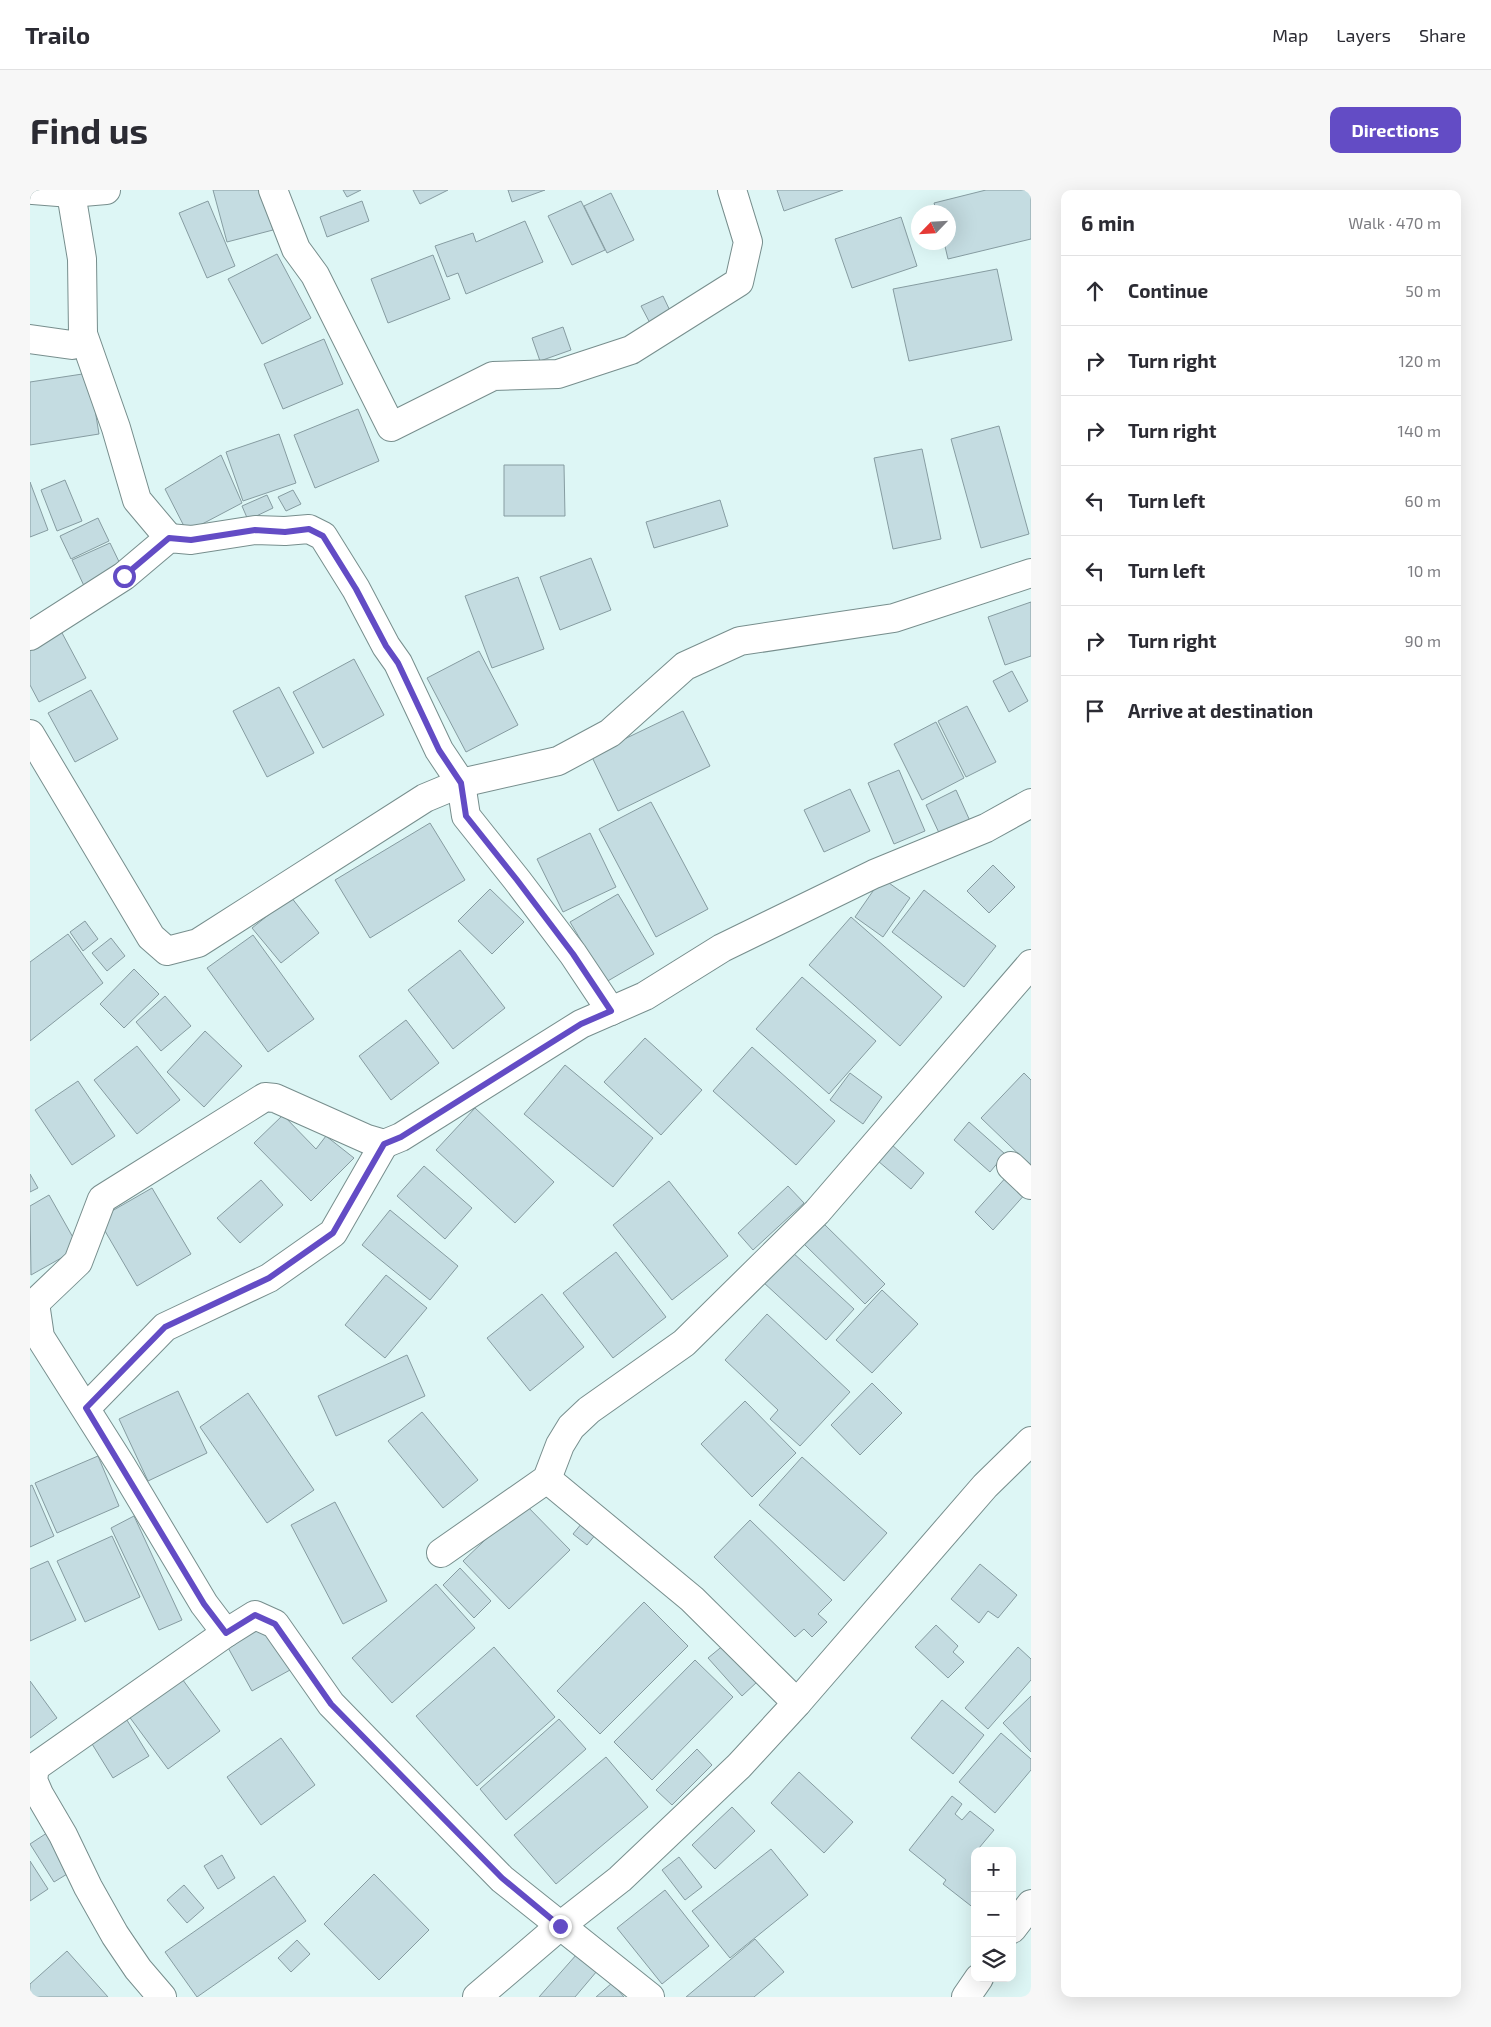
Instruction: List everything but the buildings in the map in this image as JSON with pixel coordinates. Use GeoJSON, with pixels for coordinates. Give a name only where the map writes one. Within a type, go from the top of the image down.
{"type":"FeatureCollection","features":[{"type":"Feature","properties":{"kind":"street"},"geometry":{"type":"LineString","coordinates":[[33,190],[71,193],[106,190]]}},
{"type":"Feature","properties":{"kind":"street"},"geometry":{"type":"LineString","coordinates":[[273,190],[296,249],[315,275],[391,427],[493,376],[558,374],[631,350],[739,282],[748,242],[732,190]]}},
{"type":"Feature","properties":{"kind":"street"},"geometry":{"type":"LineString","coordinates":[[71,193],[82,259],[84,334],[116,428],[137,500],[169,538],[191,540],[255,530],[285,532],[309,529],[323,536],[356,589],[386,646],[398,663],[439,750],[461,783],[466,816],[573,954],[611,1011]]}},
{"type":"Feature","properties":{"kind":"street"},"geometry":{"type":"LineString","coordinates":[[30,339],[72,345],[80,341],[84,334]]}},
{"type":"Feature","properties":{"kind":"street"},"geometry":{"type":"LineString","coordinates":[[30,636],[124,576],[169,538]]}},
{"type":"Feature","properties":{"kind":"street"},"geometry":{"type":"LineString","coordinates":[[30,734],[151,937],[167,951],[198,943],[424,798],[461,783],[558,761],[610,733],[685,666],[740,641],[894,618],[1031,573]]}},
{"type":"Feature","properties":{"kind":"street"},"geometry":{"type":"LineString","coordinates":[[86,1408],[165,1327],[269,1278],[333,1233],[384,1144],[401,1137],[581,1024],[645,996],[722,948],[874,874],[986,828],[1031,803]]}},
{"type":"Feature","properties":{"kind":"street"},"geometry":{"type":"LineString","coordinates":[[441,1553],[547,1479],[560,1445],[571,1427],[589,1410],[684,1343],[817,1212],[1031,964]]}},
{"type":"Feature","properties":{"kind":"street"},"geometry":{"type":"LineString","coordinates":[[226,1633],[204,1604],[86,1408],[35,1335],[35,1304],[78,1262],[102,1198],[265,1097],[275,1098],[366,1139],[384,1144]]}},
{"type":"Feature","properties":{"kind":"street"},"geometry":{"type":"LineString","coordinates":[[1011,1166],[1031,1185]]}},
{"type":"Feature","properties":{"kind":"street"},"geometry":{"type":"LineString","coordinates":[[477,1997],[560,1926],[620,1879],[739,1766],[797,1703],[985,1486],[1031,1441]]}},
{"type":"Feature","properties":{"kind":"street"},"geometry":{"type":"LineString","coordinates":[[547,1479],[692,1599],[797,1703]]}},
{"type":"Feature","properties":{"kind":"street"},"geometry":{"type":"LineString","coordinates":[[162,1997],[138,1969],[88,1887],[63,1835],[33,1780],[35,1767],[226,1633],[255,1615],[275,1624],[331,1704],[502,1878],[650,1997]]}},
{"type":"Feature","properties":{"kind":"street"},"geometry":{"type":"LineString","coordinates":[[1016,1924],[1031,1904]]}},
{"type":"Feature","properties":{"kind":"street"},"geometry":{"type":"LineString","coordinates":[[966,1997],[976,1982]]}},
{"type":"Feature","properties":{"kind":"route"},"geometry":{"type":"LineString","coordinates":[[124,576],[169,538],[191,540],[255,530],[285,532],[309,529],[323,536],[356,589],[386,646],[398,663],[422,718],[439,750],[461,783],[466,816],[573,954],[611,1011],[581,1024],[401,1137],[384,1144],[333,1233],[269,1278],[165,1327],[86,1408],[204,1604],[226,1633],[255,1615],[275,1624],[331,1704],[502,1878],[560,1926]]}}]}
